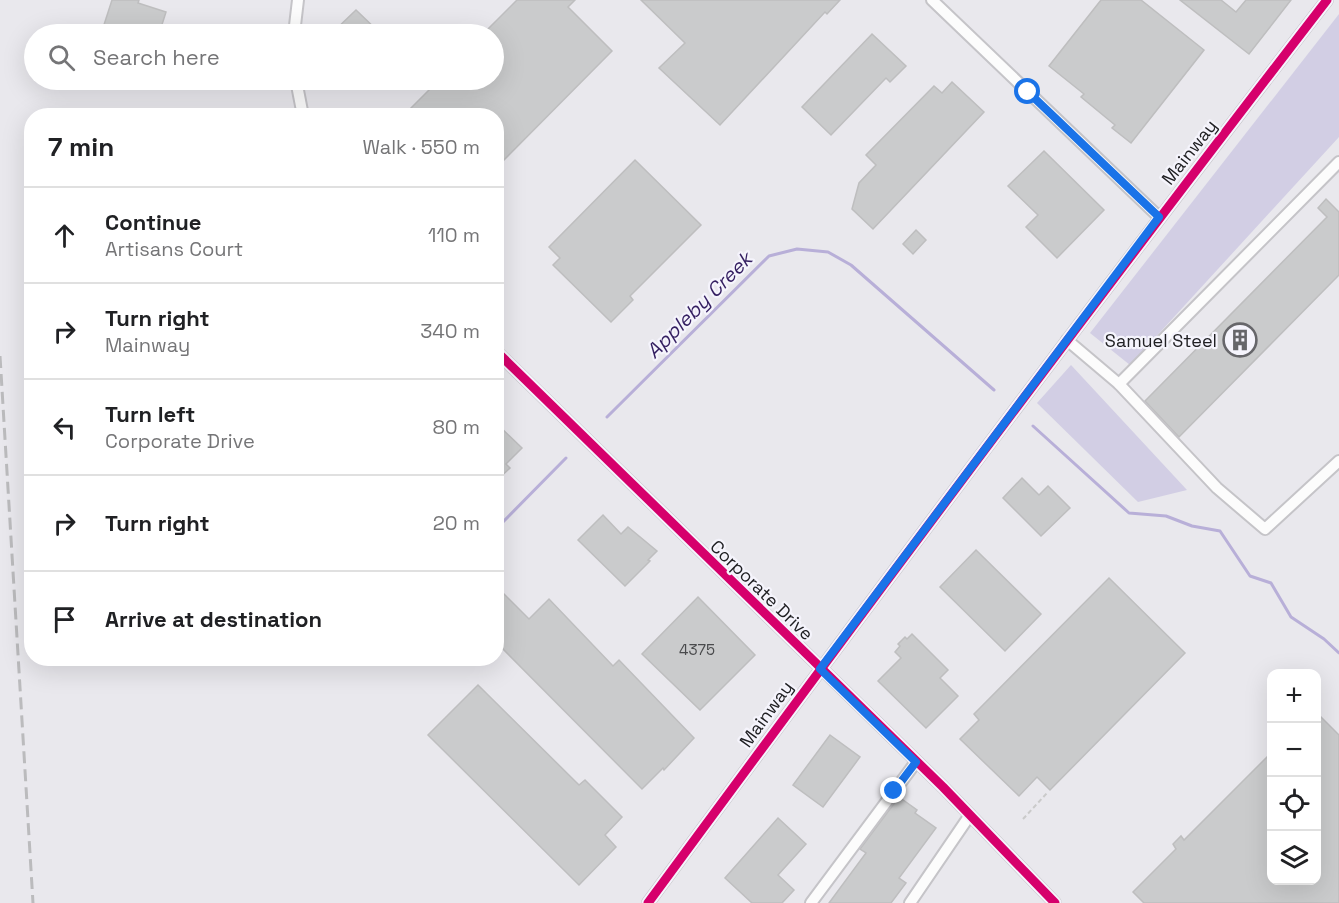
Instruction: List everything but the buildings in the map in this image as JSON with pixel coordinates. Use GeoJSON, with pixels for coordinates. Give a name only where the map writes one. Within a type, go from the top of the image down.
{"type":"FeatureCollection","features":[{"type":"Feature","properties":{"kind":"street"},"geometry":{"type":"LineString","coordinates":[[295,24],[298,0]]}},
{"type":"Feature","properties":{"kind":"street"},"geometry":{"type":"LineString","coordinates":[[932,0],[1159,217]]}},
{"type":"Feature","properties":{"kind":"street","name":"Mainway"},"geometry":{"type":"LineString","coordinates":[[648,903],[820,669],[1159,217],[1327,0]]}},
{"type":"Feature","properties":{"kind":"street"},"geometry":{"type":"LineString","coordinates":[[298,90],[301,108]]}},
{"type":"Feature","properties":{"kind":"street"},"geometry":{"type":"LineString","coordinates":[[1119,384],[1339,162]]}},
{"type":"Feature","properties":{"kind":"street"},"geometry":{"type":"LineString","coordinates":[[1067,340],[1119,384],[1217,488],[1264,529],[1339,461]]}},
{"type":"Feature","properties":{"kind":"street","name":"Corporate Drive"},"geometry":{"type":"LineString","coordinates":[[504,359],[970,815],[1055,903]]}},
{"type":"Feature","properties":{"kind":"street"},"geometry":{"type":"LineString","coordinates":[[811,903],[916,762]]}},
{"type":"Feature","properties":{"kind":"street"},"geometry":{"type":"LineString","coordinates":[[910,903],[970,815]]}},
{"type":"Feature","properties":{"kind":"path"},"geometry":{"type":"LineString","coordinates":[[1023,819],[1048,792]]}},
{"type":"Feature","properties":{"kind":"shaded area"},"geometry":{"type":"Polygon","coordinates":[[[1339,14],[1339,137],[1130,365],[1090,333],[1339,14]]]}},
{"type":"Feature","properties":{"kind":"shaded area"},"geometry":{"type":"Polygon","coordinates":[[[1071,365],[1187,490],[1138,502],[1037,403],[1071,365]]]}},
{"type":"Feature","properties":{"kind":"waterway","name":"Appleby Creek"},"geometry":{"type":"LineString","coordinates":[[607,417],[769,256],[797,249],[828,252],[851,265],[994,390]]}},
{"type":"Feature","properties":{"kind":"waterway","name":"Appleby Creek"},"geometry":{"type":"LineString","coordinates":[[1033,426],[1129,513],[1166,516],[1192,526],[1220,531],[1250,576],[1271,583],[1291,617],[1324,639],[1339,653]]}},
{"type":"Feature","properties":{"kind":"waterway","name":"Appleby Creek"},"geometry":{"type":"LineString","coordinates":[[504,521],[566,458]]}},
{"type":"Feature","properties":{"kind":"railway"},"geometry":{"type":"LineString","coordinates":[[0,356],[33,903]]}},
{"type":"Feature","properties":{"kind":"cycle path"},"geometry":{"type":"LineString","coordinates":[[648,903],[985,450],[1327,0]]}},
{"type":"Feature","properties":{"kind":"cycle path"},"geometry":{"type":"LineString","coordinates":[[504,359],[943,787],[1055,903]]}},
{"type":"Feature","properties":{"kind":"place","name":"Samuel Steel"},"geometry":{"type":"Point","coordinates":[1240,340]}},
{"type":"Feature","properties":{"kind":"route"},"geometry":{"type":"LineString","coordinates":[[894,791],[916,762],[820,669],[1159,217],[1028,92]]}}]}
